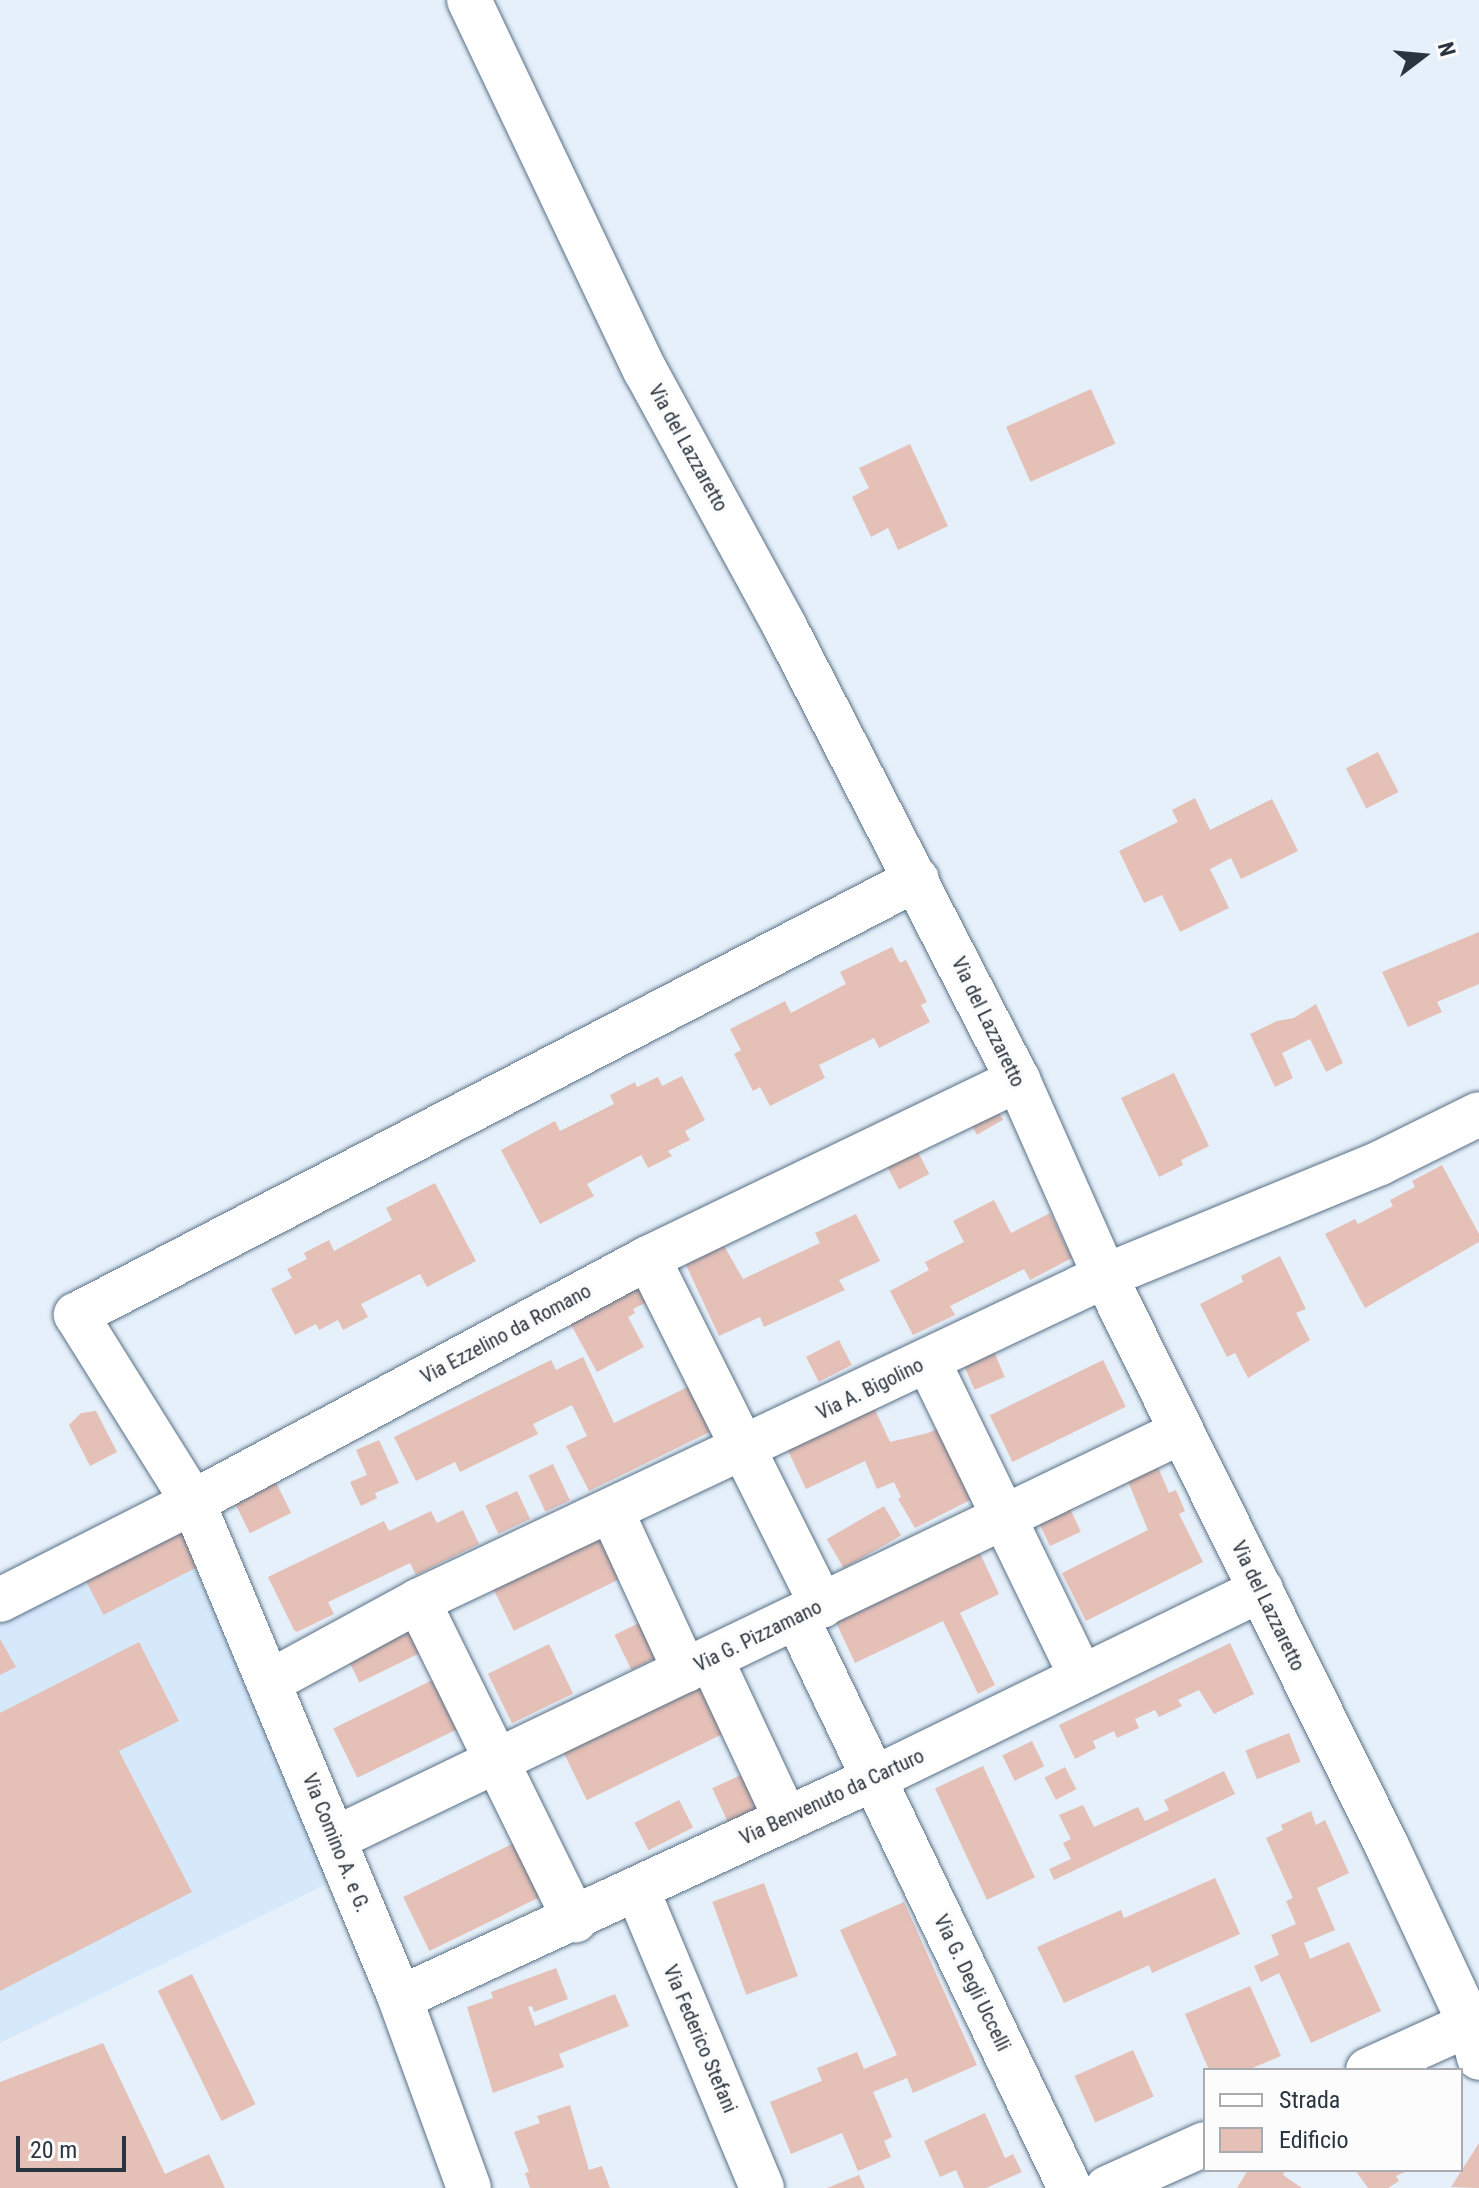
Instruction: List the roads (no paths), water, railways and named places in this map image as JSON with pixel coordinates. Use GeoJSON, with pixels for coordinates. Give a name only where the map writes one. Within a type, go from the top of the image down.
{"type":"FeatureCollection","features":[{"type":"Feature","properties":{"kind":"street","name":"Via del Lazzaretto"},"geometry":{"type":"LineString","coordinates":[[469,0],[645,370],[917,879],[1018,1080],[1105,1276],[1261,1590],[1474,2041]]}},
{"type":"Feature","properties":{"kind":"street","name":"Via Comino A. e G."},"geometry":{"type":"LineString","coordinates":[[469,2188],[400,1998],[193,1502],[76,1315],[917,879]]}},
{"type":"Feature","properties":{"kind":"street","name":"Via Ezzelino da Romano"},"geometry":{"type":"LineString","coordinates":[[0,1600],[193,1502],[648,1258],[1018,1080]]}},
{"type":"Feature","properties":{"kind":"street","name":"Via A. Bigolino"},"geometry":{"type":"LineString","coordinates":[[269,1682],[418,1601],[744,1450],[1105,1276],[1380,1163],[1479,1114]]}},
{"type":"Feature","properties":{"kind":"street","name":"Via G. Degli Uccelli"},"geometry":{"type":"LineString","coordinates":[[648,1258],[744,1450],[873,1779],[1070,2188]]}},
{"type":"Feature","properties":{"kind":"street"},"geometry":{"type":"LineString","coordinates":[[928,1361],[1081,1676]]}},
{"type":"Feature","properties":{"kind":"street","name":"Via G. Pizzamano"},"geometry":{"type":"LineString","coordinates":[[334,1839],[498,1763],[1181,1432]]}},
{"type":"Feature","properties":{"kind":"street"},"geometry":{"type":"LineString","coordinates":[[611,1510],[786,1819]]}},
{"type":"Feature","properties":{"kind":"street","name":"Via Benvenuto da Carturo"},"geometry":{"type":"LineString","coordinates":[[400,1998],[575,1920],[873,1779],[1261,1590]]}},
{"type":"Feature","properties":{"kind":"street"},"geometry":{"type":"LineString","coordinates":[[418,1601],[575,1920]]}},
{"type":"Feature","properties":{"kind":"street","name":"Via Federico Stefani"},"geometry":{"type":"LineString","coordinates":[[637,1889],[762,2188]]}},
{"type":"Feature","properties":{"kind":"street"},"geometry":{"type":"LineString","coordinates":[[1375,2068],[1474,2041]]}},
{"type":"Feature","properties":{"kind":"street"},"geometry":{"type":"LineString","coordinates":[[1107,2188],[1203,2145]]}}]}
